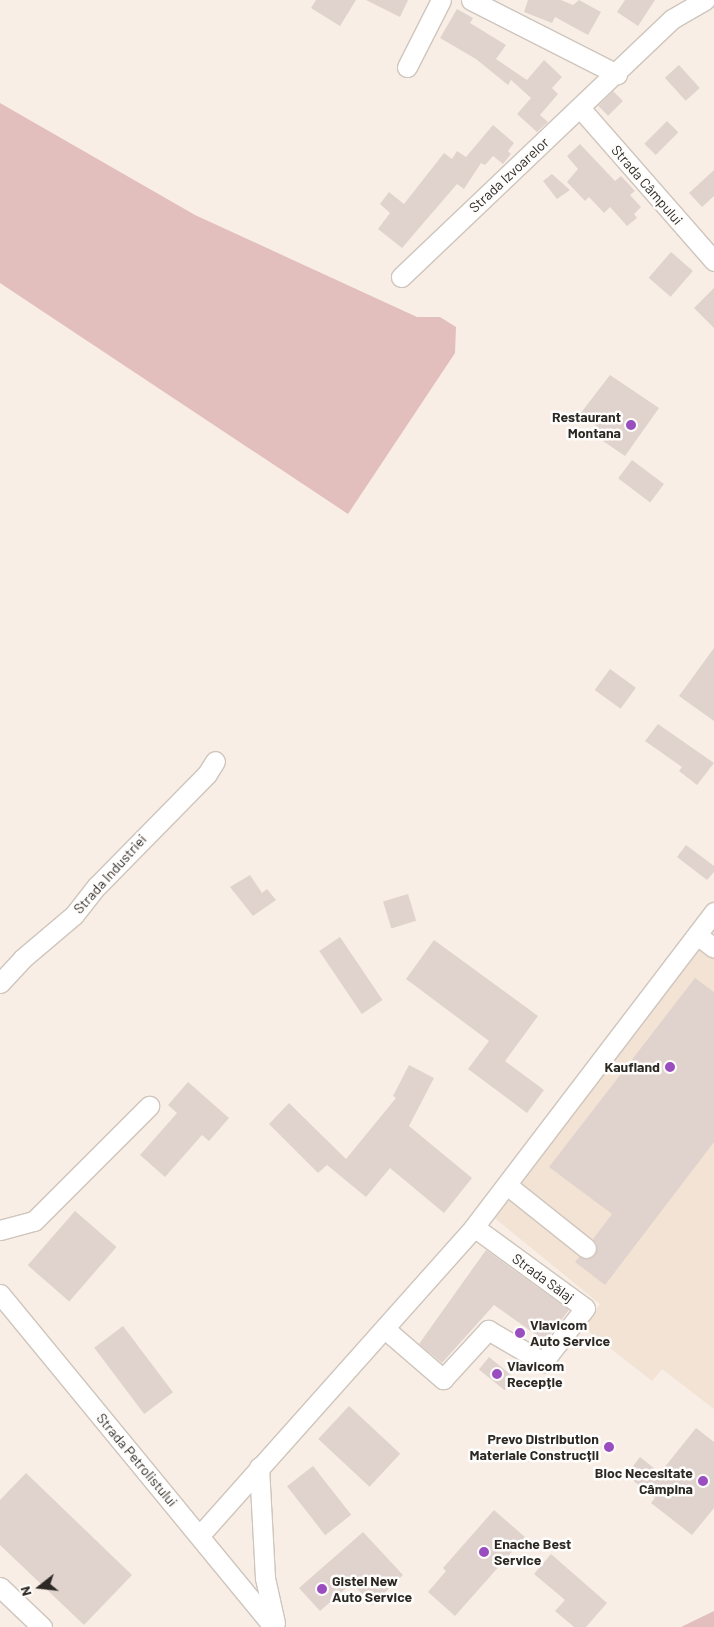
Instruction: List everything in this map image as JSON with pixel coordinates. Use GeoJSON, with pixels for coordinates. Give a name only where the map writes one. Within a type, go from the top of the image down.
{"type":"FeatureCollection","features":[{"type":"Feature","properties":{"kind":"street"},"geometry":{"type":"LineString","coordinates":[[407,67],[441,0]]}},
{"type":"Feature","properties":{"kind":"street"},"geometry":{"type":"LineString","coordinates":[[471,0],[617,74]]}},
{"type":"Feature","properties":{"kind":"street","name":"Strada Izvoarelor"},"geometry":{"type":"LineString","coordinates":[[401,276],[581,109],[672,19],[705,0]]}},
{"type":"Feature","properties":{"kind":"street","name":"Strada Câmpului"},"geometry":{"type":"LineString","coordinates":[[581,109],[714,261]]}},
{"type":"Feature","properties":{"kind":"street","name":"Strada Industriei"},"geometry":{"type":"LineString","coordinates":[[0,983],[22,959],[74,915],[97,886],[207,774],[215,761]]}},
{"type":"Feature","properties":{"kind":"street"},"geometry":{"type":"LineString","coordinates":[[200,1535],[474,1227],[697,935],[712,918]]}},
{"type":"Feature","properties":{"kind":"street"},"geometry":{"type":"LineString","coordinates":[[697,935],[714,948]]}},
{"type":"Feature","properties":{"kind":"street"},"geometry":{"type":"LineString","coordinates":[[0,1230],[34,1221],[149,1106]]}},
{"type":"Feature","properties":{"kind":"street"},"geometry":{"type":"LineString","coordinates":[[506,1185],[586,1248]]}},
{"type":"Feature","properties":{"kind":"street","name":"Strada Sălaj"},"geometry":{"type":"LineString","coordinates":[[385,1329],[443,1379],[488,1330],[543,1362],[585,1308],[474,1227]]}},
{"type":"Feature","properties":{"kind":"street","name":"Strada Petrolistului"},"geometry":{"type":"LineString","coordinates":[[0,1294],[275,1627]]}},
{"type":"Feature","properties":{"kind":"street"},"geometry":{"type":"LineString","coordinates":[[259,1467],[265,1578],[275,1627]]}},
{"type":"Feature","properties":{"kind":"street"},"geometry":{"type":"LineString","coordinates":[[0,1587],[42,1627]]}},
{"type":"Feature","properties":{"kind":"shaded area"},"geometry":{"type":"Polygon","coordinates":[[[0,103],[195,215],[417,317],[440,317],[456,327],[455,353],[348,514],[0,283],[0,103]]]}},
{"type":"Feature","properties":{"kind":"shaded area"},"geometry":{"type":"Polygon","coordinates":[[[697,935],[714,948],[714,1409],[662,1369],[652,1381],[583,1327],[600,1304],[486,1211],[697,935]]]}},
{"type":"Feature","properties":{"kind":"shaded area"},"geometry":{"type":"Polygon","coordinates":[[[714,1611],[714,1627],[681,1627],[714,1611]]]}},
{"type":"Feature","properties":{"kind":"building"},"geometry":{"type":"Polygon","coordinates":[[[316,0],[356,0],[340,26],[311,8],[316,0]]]}},
{"type":"Feature","properties":{"kind":"building"},"geometry":{"type":"Polygon","coordinates":[[[366,0],[408,0],[400,17],[366,0]]]}},
{"type":"Feature","properties":{"kind":"building"},"geometry":{"type":"Polygon","coordinates":[[[528,0],[561,0],[573,5],[579,0],[601,12],[588,35],[555,17],[552,23],[524,12],[528,0]]]}},
{"type":"Feature","properties":{"kind":"building"},"geometry":{"type":"Polygon","coordinates":[[[625,0],[655,0],[638,26],[617,12],[625,0]]]}},
{"type":"Feature","properties":{"kind":"building"},"geometry":{"type":"Polygon","coordinates":[[[457,9],[473,18],[470,23],[506,45],[496,59],[527,80],[544,60],[562,77],[552,88],[558,94],[540,115],[548,122],[537,132],[517,114],[531,98],[511,80],[508,85],[476,59],[440,38],[457,9]]]}},
{"type":"Feature","properties":{"kind":"building"},"geometry":{"type":"Polygon","coordinates":[[[679,65],[700,88],[686,101],[665,78],[679,65]]]}},
{"type":"Feature","properties":{"kind":"building"},"geometry":{"type":"Polygon","coordinates":[[[613,91],[623,101],[608,116],[598,106],[613,91]]]}},
{"type":"Feature","properties":{"kind":"building"},"geometry":{"type":"Polygon","coordinates":[[[667,121],[678,132],[656,155],[644,144],[667,121]]]}},
{"type":"Feature","properties":{"kind":"building"},"geometry":{"type":"Polygon","coordinates":[[[493,125],[514,143],[508,151],[511,154],[503,164],[493,156],[485,165],[481,163],[464,189],[457,184],[402,248],[378,229],[390,213],[380,204],[389,192],[404,204],[444,153],[452,159],[457,151],[466,157],[493,125]]]}},
{"type":"Feature","properties":{"kind":"building"},"geometry":{"type":"Polygon","coordinates":[[[580,144],[615,181],[621,176],[635,191],[630,195],[641,207],[634,214],[637,218],[627,226],[610,207],[604,213],[589,197],[585,201],[567,182],[578,169],[567,156],[580,144]]]}},
{"type":"Feature","properties":{"kind":"building"},"geometry":{"type":"Polygon","coordinates":[[[714,170],[714,196],[702,207],[689,193],[714,170]]]}},
{"type":"Feature","properties":{"kind":"building"},"geometry":{"type":"Polygon","coordinates":[[[552,174],[570,190],[557,199],[543,181],[552,174]]]}},
{"type":"Feature","properties":{"kind":"building"},"geometry":{"type":"Polygon","coordinates":[[[671,252],[693,271],[671,297],[649,278],[671,252]]]}},
{"type":"Feature","properties":{"kind":"building"},"geometry":{"type":"Polygon","coordinates":[[[714,288],[714,328],[694,308],[714,288]]]}},
{"type":"Feature","properties":{"kind":"building"},"geometry":{"type":"Polygon","coordinates":[[[610,375],[659,408],[625,456],[603,441],[608,435],[580,414],[610,375]]]}},
{"type":"Feature","properties":{"kind":"building"},"geometry":{"type":"Polygon","coordinates":[[[632,460],[664,484],[650,502],[618,478],[632,460]]]}},
{"type":"Feature","properties":{"kind":"building"},"geometry":{"type":"Polygon","coordinates":[[[714,648],[714,721],[679,696],[714,648]]]}},
{"type":"Feature","properties":{"kind":"building"},"geometry":{"type":"Polygon","coordinates":[[[610,669],[636,688],[621,709],[595,690],[610,669]]]}},
{"type":"Feature","properties":{"kind":"building"},"geometry":{"type":"Polygon","coordinates":[[[658,724],[714,763],[697,785],[679,771],[682,767],[645,741],[658,724]]]}},
{"type":"Feature","properties":{"kind":"building"},"geometry":{"type":"Polygon","coordinates":[[[686,845],[714,866],[714,872],[707,880],[677,857],[686,845]]]}},
{"type":"Feature","properties":{"kind":"building"},"geometry":{"type":"Polygon","coordinates":[[[250,875],[262,893],[267,889],[276,900],[253,916],[230,887],[250,875]]]}},
{"type":"Feature","properties":{"kind":"building"},"geometry":{"type":"Polygon","coordinates":[[[408,894],[416,921],[391,928],[383,902],[408,894]]]}},
{"type":"Feature","properties":{"kind":"building"},"geometry":{"type":"Polygon","coordinates":[[[340,937],[382,1000],[362,1014],[319,951],[340,937]]]}},
{"type":"Feature","properties":{"kind":"building"},"geometry":{"type":"Polygon","coordinates":[[[434,940],[538,1016],[505,1061],[544,1090],[527,1113],[468,1069],[489,1041],[406,979],[434,940]]]}},
{"type":"Feature","properties":{"kind":"building","name":"Kaufland"},"geometry":{"type":"Polygon","coordinates":[[[695,978],[714,992],[714,1142],[605,1285],[575,1262],[579,1257],[590,1259],[595,1255],[597,1244],[593,1239],[612,1214],[549,1167],[695,978]]]}},
{"type":"Feature","properties":{"kind":"building"},"geometry":{"type":"Polygon","coordinates":[[[409,1065],[434,1078],[409,1126],[472,1178],[444,1213],[390,1168],[366,1197],[327,1165],[318,1173],[269,1124],[289,1103],[346,1159],[396,1098],[393,1096],[409,1065]]]}},
{"type":"Feature","properties":{"kind":"building"},"geometry":{"type":"Polygon","coordinates":[[[188,1082],[229,1118],[209,1141],[202,1135],[165,1177],[140,1155],[177,1113],[168,1105],[188,1082]]]}},
{"type":"Feature","properties":{"kind":"building"},"geometry":{"type":"Polygon","coordinates":[[[75,1211],[117,1247],[69,1301],[28,1265],[75,1211]]]}},
{"type":"Feature","properties":{"kind":"building"},"geometry":{"type":"Polygon","coordinates":[[[486,1250],[569,1310],[545,1341],[494,1305],[442,1363],[419,1344],[486,1250]]]}},
{"type":"Feature","properties":{"kind":"building"},"geometry":{"type":"Polygon","coordinates":[[[123,1326],[173,1392],[144,1414],[94,1348],[123,1326]]]}},
{"type":"Feature","properties":{"kind":"building","name":"Vlavicom Recepție"},"geometry":{"type":"Polygon","coordinates":[[[489,1357],[515,1378],[505,1390],[479,1369],[489,1357]]]}},
{"type":"Feature","properties":{"kind":"building"},"geometry":{"type":"Polygon","coordinates":[[[349,1406],[400,1454],[370,1487],[318,1439],[349,1406]]]}},
{"type":"Feature","properties":{"kind":"building"},"geometry":{"type":"Polygon","coordinates":[[[696,1428],[714,1442],[714,1508],[692,1535],[651,1503],[655,1498],[626,1475],[640,1457],[660,1473],[696,1428]]]}},
{"type":"Feature","properties":{"kind":"building"},"geometry":{"type":"Polygon","coordinates":[[[313,1466],[351,1515],[325,1535],[287,1486],[313,1466]]]}},
{"type":"Feature","properties":{"kind":"building"},"geometry":{"type":"Polygon","coordinates":[[[26,1473],[132,1575],[84,1625],[0,1545],[0,1500],[26,1473]]]}},
{"type":"Feature","properties":{"kind":"building","name":"Enache Best Service"},"geometry":{"type":"Polygon","coordinates":[[[494,1510],[525,1537],[455,1616],[428,1592],[446,1571],[443,1568],[494,1510]]]}},
{"type":"Feature","properties":{"kind":"building"},"geometry":{"type":"Polygon","coordinates":[[[363,1532],[403,1575],[372,1605],[352,1583],[320,1611],[299,1588],[363,1532]]]}},
{"type":"Feature","properties":{"kind":"building"},"geometry":{"type":"Polygon","coordinates":[[[551,1554],[607,1603],[586,1627],[574,1627],[555,1611],[565,1600],[534,1574],[551,1554]]]}},
{"type":"Feature","properties":{"kind":"place","name":"Restaurant Montana"},"geometry":{"type":"Point","coordinates":[631,425]}},
{"type":"Feature","properties":{"kind":"place","name":"Kaufland"},"geometry":{"type":"Point","coordinates":[670,1067]}},
{"type":"Feature","properties":{"kind":"place","name":"Vlavicom Auto Service"},"geometry":{"type":"Point","coordinates":[520,1333]}},
{"type":"Feature","properties":{"kind":"place","name":"Vlavicom Recepție"},"geometry":{"type":"Point","coordinates":[497,1374]}},
{"type":"Feature","properties":{"kind":"place","name":"Prevo Distribution Materiale Construcții"},"geometry":{"type":"Point","coordinates":[609,1447]}},
{"type":"Feature","properties":{"kind":"place","name":"Bloc Necesitate Câmpina"},"geometry":{"type":"Point","coordinates":[703,1481]}},
{"type":"Feature","properties":{"kind":"place","name":"Enache Best Service"},"geometry":{"type":"Point","coordinates":[484,1552]}},
{"type":"Feature","properties":{"kind":"place","name":"Gistel New Auto Service"},"geometry":{"type":"Point","coordinates":[322,1589]}}]}
